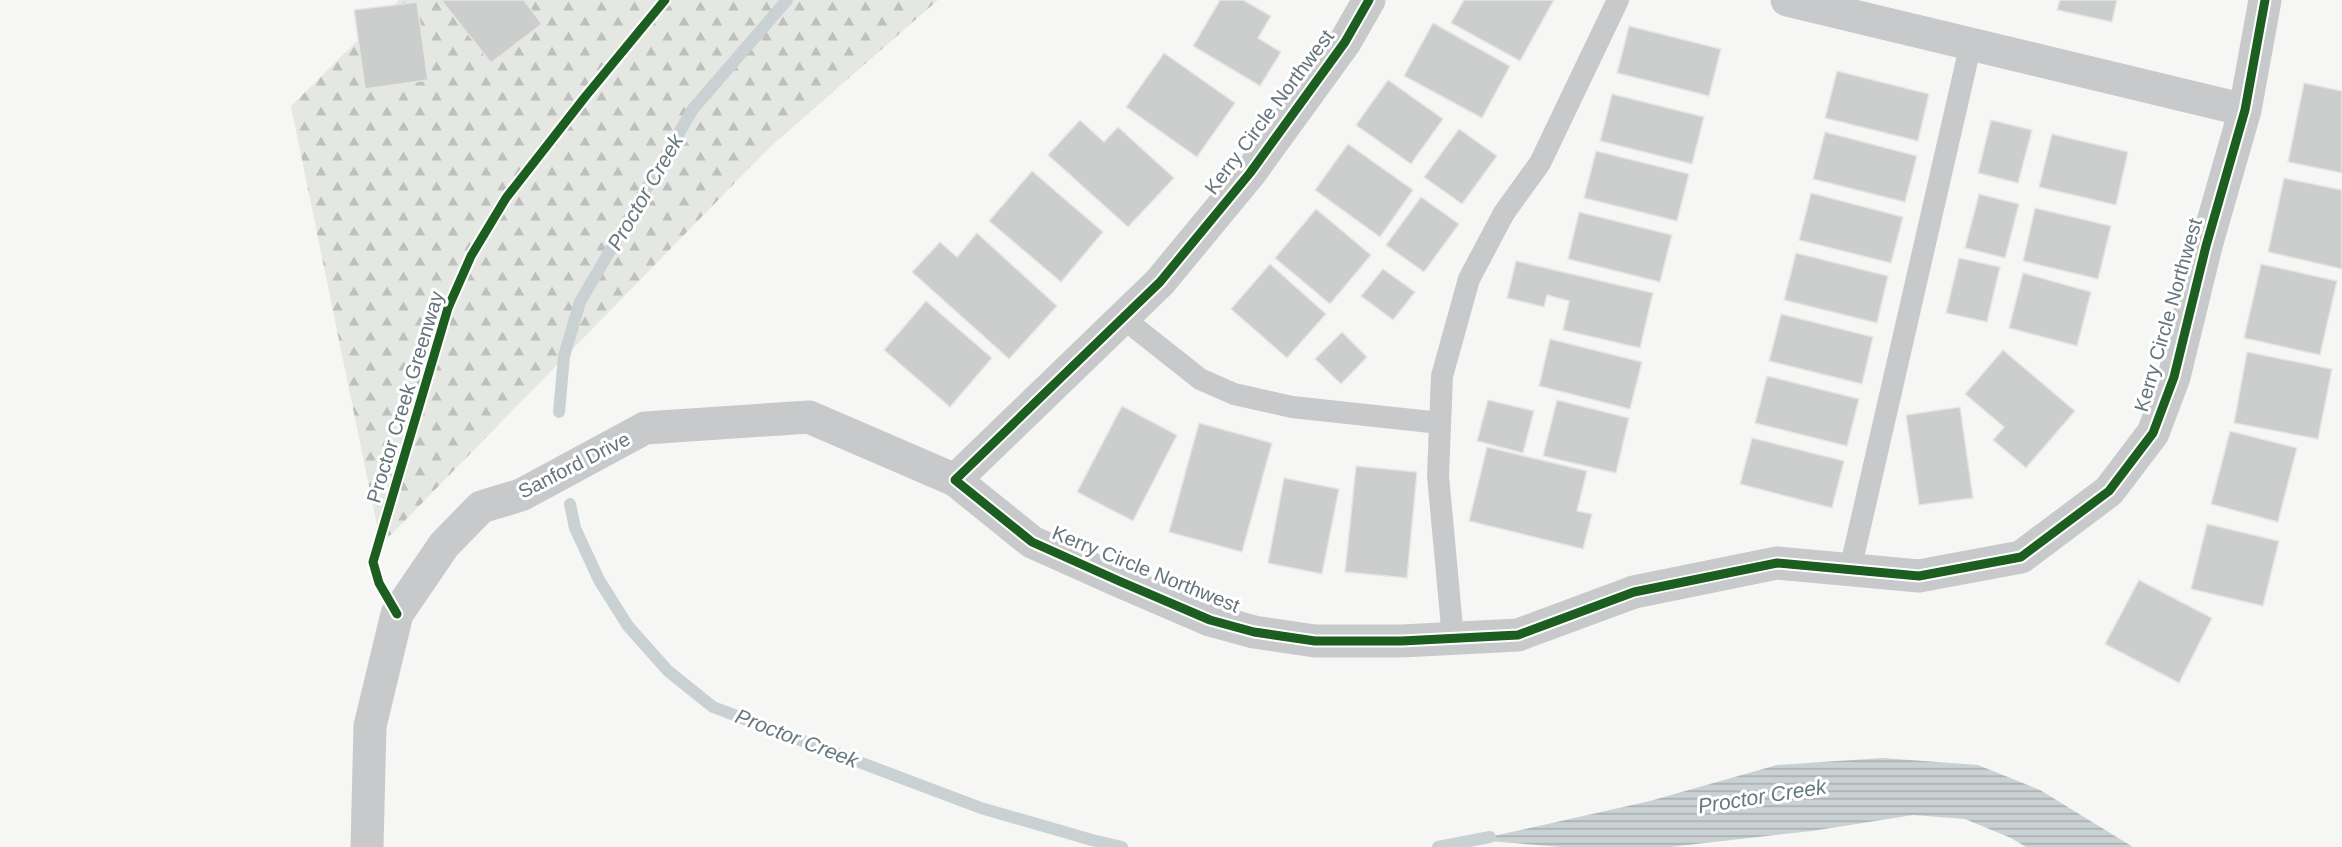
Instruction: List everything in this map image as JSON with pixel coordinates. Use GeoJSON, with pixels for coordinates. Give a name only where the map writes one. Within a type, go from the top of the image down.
{"type":"FeatureCollection","features":[{"type":"Feature","properties":{"kind":"street","name":"Kerry Circle Northwest"},"geometry":{"type":"LineString","coordinates":[[1369,0],[1345,42],[1250,173],[1160,282],[955,480],[1032,542],[1210,620],[1254,632],[1314,641],[1518,635],[1634,592],[1777,563],[1919,576],[2021,557],[2109,491],[2153,433],[2174,377],[2206,246],[2245,110],[2265,0]]}},
{"type":"Feature","properties":{"kind":"street"},"geometry":{"type":"LineString","coordinates":[[1787,0],[2245,110]]}},
{"type":"Feature","properties":{"kind":"street","name":"Sanford Drive"},"geometry":{"type":"LineString","coordinates":[[367,847],[370,726],[397,614],[444,545],[481,507],[521,495],[645,428],[809,417],[955,480]]}},
{"type":"Feature","properties":{"kind":"lane"},"geometry":{"type":"LineString","coordinates":[[1453,638],[1438,476],[1442,376],[1468,279],[1504,213],[1540,163],[1618,0]]}},
{"type":"Feature","properties":{"kind":"lane"},"geometry":{"type":"LineString","coordinates":[[1850,570],[1971,43]]}},
{"type":"Feature","properties":{"kind":"lane"},"geometry":{"type":"LineString","coordinates":[[1124,318],[1200,379],[1234,394],[1292,407],[1440,423]]}},
{"type":"Feature","properties":{"kind":"green space"},"geometry":{"type":"Polygon","coordinates":[[[399,0],[938,0],[769,148],[381,545],[291,106],[399,0]]]}},
{"type":"Feature","properties":{"kind":"water"},"geometry":{"type":"Polygon","coordinates":[[[1883,758],[1978,765],[2040,790],[2133,847],[2026,847],[2011,838],[1965,819],[1913,815],[1812,831],[1670,847],[1562,847],[1476,840],[1650,801],[1777,765],[1883,758]]]}},
{"type":"Feature","properties":{"kind":"building"},"geometry":{"type":"Polygon","coordinates":[[[441,0],[524,0],[542,24],[491,63],[441,0]]]}},
{"type":"Feature","properties":{"kind":"building"},"geometry":{"type":"Polygon","coordinates":[[[1220,0],[1243,0],[1271,16],[1258,38],[1281,52],[1260,86],[1193,46],[1220,0]]]}},
{"type":"Feature","properties":{"kind":"building"},"geometry":{"type":"Polygon","coordinates":[[[1464,0],[1554,0],[1520,61],[1451,23],[1464,0]]]}},
{"type":"Feature","properties":{"kind":"building"},"geometry":{"type":"Polygon","coordinates":[[[2060,0],[2117,0],[2112,22],[2057,10],[2060,0]]]}},
{"type":"Feature","properties":{"kind":"building"},"geometry":{"type":"Polygon","coordinates":[[[417,2],[428,80],[365,89],[354,10],[417,2]]]}},
{"type":"Feature","properties":{"kind":"building"},"geometry":{"type":"Polygon","coordinates":[[[1433,23],[1510,66],[1482,118],[1404,76],[1433,23]]]}},
{"type":"Feature","properties":{"kind":"building"},"geometry":{"type":"Polygon","coordinates":[[[1629,26],[1721,49],[1709,96],[1617,73],[1629,26]]]}},
{"type":"Feature","properties":{"kind":"building"},"geometry":{"type":"Polygon","coordinates":[[[1164,53],[1235,103],[1197,157],[1126,107],[1164,53]]]}},
{"type":"Feature","properties":{"kind":"building"},"geometry":{"type":"Polygon","coordinates":[[[1837,71],[1929,94],[1918,141],[1825,118],[1837,71]]]}},
{"type":"Feature","properties":{"kind":"building"},"geometry":{"type":"Polygon","coordinates":[[[1388,80],[1443,119],[1411,164],[1356,125],[1388,80]]]}},
{"type":"Feature","properties":{"kind":"building"},"geometry":{"type":"Polygon","coordinates":[[[2304,83],[2342,91],[2342,173],[2288,162],[2304,83]]]}},
{"type":"Feature","properties":{"kind":"building"},"geometry":{"type":"Polygon","coordinates":[[[1612,94],[1704,117],[1692,164],[1600,141],[1612,94]]]}},
{"type":"Feature","properties":{"kind":"building"},"geometry":{"type":"Polygon","coordinates":[[[1080,120],[1104,142],[1118,127],[1174,178],[1128,227],[1048,155],[1080,120]]]}},
{"type":"Feature","properties":{"kind":"building"},"geometry":{"type":"Polygon","coordinates":[[[1991,120],[2032,130],[2018,183],[1978,173],[1991,120]]]}},
{"type":"Feature","properties":{"kind":"building"},"geometry":{"type":"Polygon","coordinates":[[[1459,129],[1497,156],[1462,204],[1424,177],[1459,129]]]}},
{"type":"Feature","properties":{"kind":"building"},"geometry":{"type":"Polygon","coordinates":[[[1825,132],[1917,156],[1905,202],[1813,179],[1825,132]]]}},
{"type":"Feature","properties":{"kind":"building"},"geometry":{"type":"Polygon","coordinates":[[[2052,134],[2128,152],[2116,205],[2039,187],[2052,134]]]}},
{"type":"Feature","properties":{"kind":"building"},"geometry":{"type":"Polygon","coordinates":[[[1348,144],[1413,190],[1380,237],[1315,190],[1348,144]]]}},
{"type":"Feature","properties":{"kind":"building"},"geometry":{"type":"Polygon","coordinates":[[[1596,151],[1689,174],[1677,221],[1584,198],[1596,151]]]}},
{"type":"Feature","properties":{"kind":"building"},"geometry":{"type":"Polygon","coordinates":[[[1032,171],[1103,232],[1061,282],[989,221],[1032,171]]]}},
{"type":"Feature","properties":{"kind":"building"},"geometry":{"type":"Polygon","coordinates":[[[2284,178],[2342,190],[2342,269],[2268,252],[2284,178]]]}},
{"type":"Feature","properties":{"kind":"building"},"geometry":{"type":"Polygon","coordinates":[[[1811,193],[1903,217],[1891,263],[1799,240],[1811,193]]]}},
{"type":"Feature","properties":{"kind":"building"},"geometry":{"type":"Polygon","coordinates":[[[1979,194],[2019,204],[2005,258],[1965,248],[1979,194]]]}},
{"type":"Feature","properties":{"kind":"building"},"geometry":{"type":"Polygon","coordinates":[[[1421,197],[1459,224],[1424,272],[1386,245],[1421,197]]]}},
{"type":"Feature","properties":{"kind":"building"},"geometry":{"type":"Polygon","coordinates":[[[2035,208],[2111,226],[2098,279],[2023,261],[2035,208]]]}},
{"type":"Feature","properties":{"kind":"building"},"geometry":{"type":"Polygon","coordinates":[[[1316,209],[1371,255],[1330,304],[1275,258],[1316,209]]]}},
{"type":"Feature","properties":{"kind":"building"},"geometry":{"type":"Polygon","coordinates":[[[1579,212],[1672,235],[1660,282],[1568,259],[1579,212]]]}},
{"type":"Feature","properties":{"kind":"building"},"geometry":{"type":"Polygon","coordinates":[[[977,233],[1057,306],[1009,359],[912,272],[940,242],[957,257],[977,233]]]}},
{"type":"Feature","properties":{"kind":"building"},"geometry":{"type":"Polygon","coordinates":[[[1796,253],[1888,276],[1877,323],[1784,300],[1796,253]]]}},
{"type":"Feature","properties":{"kind":"building"},"geometry":{"type":"Polygon","coordinates":[[[1959,258],[2000,267],[1987,322],[1946,313],[1959,258]]]}},
{"type":"Feature","properties":{"kind":"building"},"geometry":{"type":"Polygon","coordinates":[[[1516,261],[1653,293],[1640,348],[1563,330],[1569,301],[1547,295],[1544,307],[1507,298],[1516,261]]]}},
{"type":"Feature","properties":{"kind":"building"},"geometry":{"type":"Polygon","coordinates":[[[1270,264],[1326,314],[1287,358],[1231,309],[1270,264]]]}},
{"type":"Feature","properties":{"kind":"building"},"geometry":{"type":"Polygon","coordinates":[[[2261,264],[2337,281],[2320,355],[2244,338],[2261,264]]]}},
{"type":"Feature","properties":{"kind":"building"},"geometry":{"type":"Polygon","coordinates":[[[1383,269],[1415,292],[1393,320],[1361,296],[1383,269]]]}},
{"type":"Feature","properties":{"kind":"building"},"geometry":{"type":"Polygon","coordinates":[[[2023,273],[2091,292],[2077,346],[2009,328],[2023,273]]]}},
{"type":"Feature","properties":{"kind":"building"},"geometry":{"type":"Polygon","coordinates":[[[926,301],[992,358],[950,407],[884,350],[926,301]]]}},
{"type":"Feature","properties":{"kind":"building"},"geometry":{"type":"Polygon","coordinates":[[[1781,314],[1873,337],[1862,384],[1769,361],[1781,314]]]}},
{"type":"Feature","properties":{"kind":"building"},"geometry":{"type":"Polygon","coordinates":[[[1342,332],[1367,357],[1341,384],[1315,359],[1342,332]]]}},
{"type":"Feature","properties":{"kind":"building"},"geometry":{"type":"Polygon","coordinates":[[[1550,339],[1642,362],[1630,409],[1539,386],[1550,339]]]}},
{"type":"Feature","properties":{"kind":"building"},"geometry":{"type":"Polygon","coordinates":[[[2003,350],[2075,411],[2026,468],[1993,440],[2004,427],[1965,394],[2003,350]]]}},
{"type":"Feature","properties":{"kind":"building"},"geometry":{"type":"Polygon","coordinates":[[[2247,352],[2332,369],[2318,439],[2234,423],[2247,352]]]}},
{"type":"Feature","properties":{"kind":"building"},"geometry":{"type":"Polygon","coordinates":[[[1767,376],[1859,399],[1847,446],[1755,423],[1767,376]]]}},
{"type":"Feature","properties":{"kind":"building"},"geometry":{"type":"Polygon","coordinates":[[[1488,400],[1534,411],[1523,453],[1477,441],[1488,400]]]}},
{"type":"Feature","properties":{"kind":"building"},"geometry":{"type":"Polygon","coordinates":[[[1557,400],[1629,418],[1616,473],[1543,456],[1557,400]]]}},
{"type":"Feature","properties":{"kind":"building"},"geometry":{"type":"Polygon","coordinates":[[[1122,406],[1177,435],[1133,521],[1077,492],[1122,406]]]}},
{"type":"Feature","properties":{"kind":"building"},"geometry":{"type":"Polygon","coordinates":[[[1960,407],[1973,498],[1919,505],[1906,415],[1960,407]]]}},
{"type":"Feature","properties":{"kind":"building"},"geometry":{"type":"Polygon","coordinates":[[[1199,423],[1272,443],[1242,552],[1169,532],[1199,423]]]}},
{"type":"Feature","properties":{"kind":"building"},"geometry":{"type":"Polygon","coordinates":[[[2230,431],[2297,448],[2278,522],[2211,504],[2230,431]]]}},
{"type":"Feature","properties":{"kind":"building"},"geometry":{"type":"Polygon","coordinates":[[[1752,438],[1844,461],[1832,508],[1740,484],[1752,438]]]}},
{"type":"Feature","properties":{"kind":"building"},"geometry":{"type":"Polygon","coordinates":[[[1487,447],[1587,471],[1577,511],[1592,514],[1583,549],[1469,521],[1487,447]]]}},
{"type":"Feature","properties":{"kind":"building"},"geometry":{"type":"Polygon","coordinates":[[[1356,466],[1417,472],[1407,578],[1345,572],[1356,466]]]}},
{"type":"Feature","properties":{"kind":"building"},"geometry":{"type":"Polygon","coordinates":[[[1284,478],[1339,489],[1322,574],[1268,563],[1284,478]]]}},
{"type":"Feature","properties":{"kind":"building"},"geometry":{"type":"Polygon","coordinates":[[[2207,524],[2279,541],[2263,606],[2191,589],[2207,524]]]}},
{"type":"Feature","properties":{"kind":"building"},"geometry":{"type":"Polygon","coordinates":[[[2139,580],[2212,618],[2179,683],[2105,644],[2139,580]]]}},
{"type":"Feature","properties":{"kind":"waterway","name":"Proctor Creek"},"geometry":{"type":"LineString","coordinates":[[559,412],[564,356],[580,302],[693,109],[787,0]]}},
{"type":"Feature","properties":{"kind":"waterway","name":"Proctor Creek"},"geometry":{"type":"LineString","coordinates":[[570,504],[575,528],[599,580],[628,626],[668,671],[713,707],[981,808],[1122,847]]}},
{"type":"Feature","properties":{"kind":"waterway","name":"Proctor Creek"},"geometry":{"type":"LineString","coordinates":[[1438,847],[1490,837]]}},
{"type":"Feature","properties":{"kind":"cycle path","name":"Proctor Creek Greenway"},"geometry":{"type":"LineString","coordinates":[[397,614],[379,583],[373,562],[448,308],[471,256],[506,198],[665,0]]}},
{"type":"Feature","properties":{"kind":"cycle path"},"geometry":{"type":"LineString","coordinates":[[1369,0],[1345,42],[1250,173],[1160,282],[955,480],[1032,542],[1119,581],[1210,620],[1254,632],[1315,641],[1402,641],[1518,635],[1634,592],[1777,563],[1919,576],[2021,557],[2109,491],[2153,433],[2174,377],[2206,246],[2245,110],[2265,0]]}}]}
